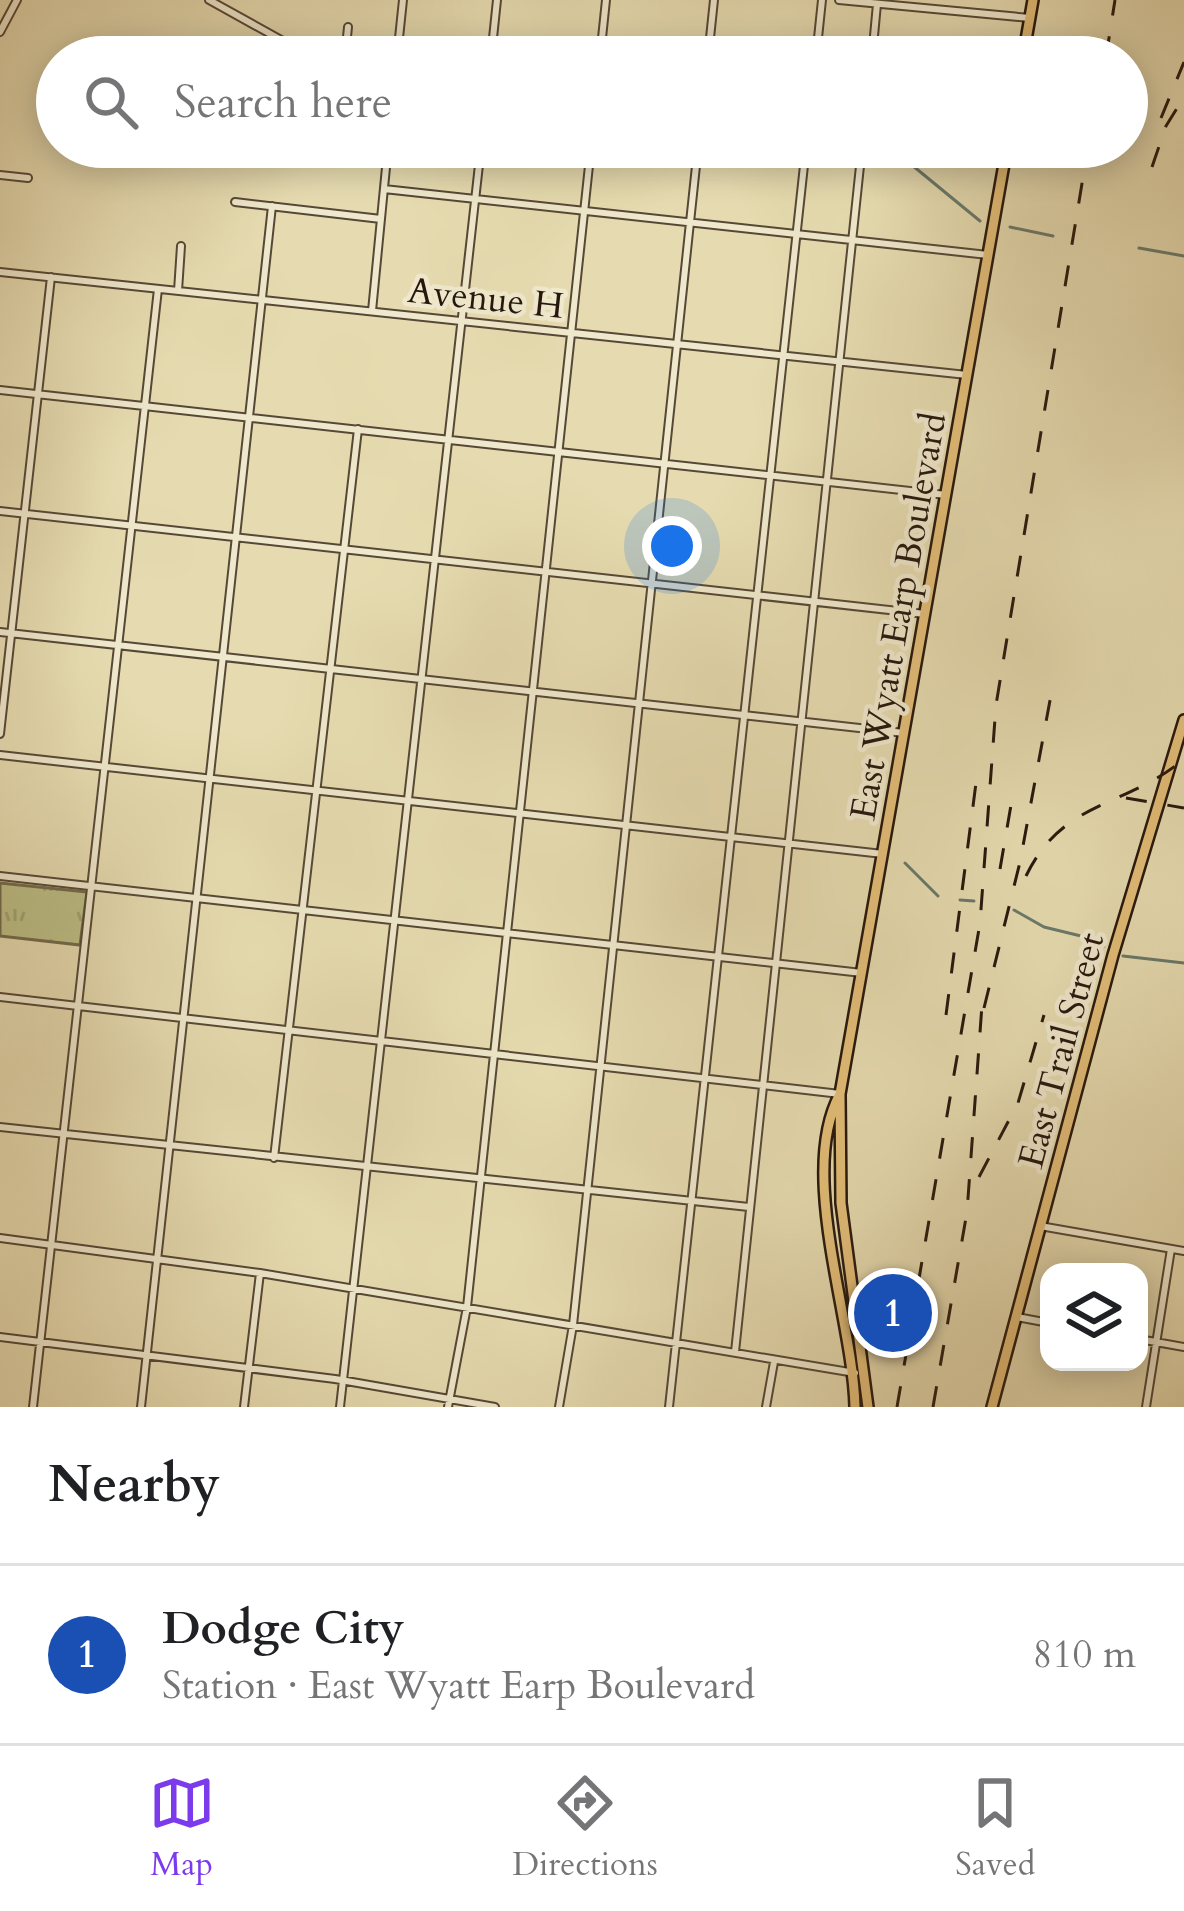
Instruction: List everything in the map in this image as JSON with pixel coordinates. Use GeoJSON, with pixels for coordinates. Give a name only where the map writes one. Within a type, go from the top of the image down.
{"type":"FeatureCollection","features":[{"type":"Feature","properties":{"kind":"main road"},"geometry":{"type":"LineString","coordinates":[[1027,36],[1033,0]]}},
{"type":"Feature","properties":{"kind":"main road","name":"East Wyatt Earp Boulevard"},"geometry":{"type":"LineString","coordinates":[[868,1407],[841,1203],[840,1094],[1003,168]]}},
{"type":"Feature","properties":{"kind":"main road","name":"East Trail Street"},"geometry":{"type":"LineString","coordinates":[[993,1402],[1184,720]]}},
{"type":"Feature","properties":{"kind":"main road","name":"East Wyatt Earp Boulevard"},"geometry":{"type":"LineString","coordinates":[[840,1094],[830,1113],[827,1198],[855,1407]]}},
{"type":"Feature","properties":{"kind":"street"},"geometry":{"type":"LineString","coordinates":[[0,32],[17,0]]}},
{"type":"Feature","properties":{"kind":"street"},"geometry":{"type":"LineString","coordinates":[[208,0],[269,36]]}},
{"type":"Feature","properties":{"kind":"street"},"geometry":{"type":"LineString","coordinates":[[399,36],[403,0]]}},
{"type":"Feature","properties":{"kind":"street"},"geometry":{"type":"LineString","coordinates":[[493,36],[497,0]]}},
{"type":"Feature","properties":{"kind":"street"},"geometry":{"type":"LineString","coordinates":[[602,36],[606,0]]}},
{"type":"Feature","properties":{"kind":"street"},"geometry":{"type":"LineString","coordinates":[[710,36],[714,0]]}},
{"type":"Feature","properties":{"kind":"street"},"geometry":{"type":"LineString","coordinates":[[818,36],[822,0]]}},
{"type":"Feature","properties":{"kind":"street"},"geometry":{"type":"LineString","coordinates":[[838,0],[1030,18]]}},
{"type":"Feature","properties":{"kind":"street"},"geometry":{"type":"LineString","coordinates":[[874,36],[877,2]]}},
{"type":"Feature","properties":{"kind":"street"},"geometry":{"type":"LineString","coordinates":[[347,36],[348,27]]}},
{"type":"Feature","properties":{"kind":"street"},"geometry":{"type":"LineString","coordinates":[[372,311],[386,168]]}},
{"type":"Feature","properties":{"kind":"street"},"geometry":{"type":"LineString","coordinates":[[340,1407],[480,168]]}},
{"type":"Feature","properties":{"kind":"street"},"geometry":{"type":"LineString","coordinates":[[449,1403],[467,1307],[589,168]]}},
{"type":"Feature","properties":{"kind":"street"},"geometry":{"type":"LineString","coordinates":[[559,1407],[573,1325],[696,168]]}},
{"type":"Feature","properties":{"kind":"street"},"geometry":{"type":"LineString","coordinates":[[669,1407],[804,168]]}},
{"type":"Feature","properties":{"kind":"street"},"geometry":{"type":"LineString","coordinates":[[735,1352],[860,168]]}},
{"type":"Feature","properties":{"kind":"street"},"geometry":{"type":"LineString","coordinates":[[0,175],[28,178]]}},
{"type":"Feature","properties":{"kind":"street"},"geometry":{"type":"LineString","coordinates":[[384,189],[988,255]]}},
{"type":"Feature","properties":{"kind":"street"},"geometry":{"type":"LineString","coordinates":[[235,202],[381,219]]}},
{"type":"Feature","properties":{"kind":"street"},"geometry":{"type":"LineString","coordinates":[[141,1407],[272,206]]}},
{"type":"Feature","properties":{"kind":"street"},"geometry":{"type":"LineString","coordinates":[[178,291],[181,246]]}},
{"type":"Feature","properties":{"kind":"street","name":"Avenue H"},"geometry":{"type":"LineString","coordinates":[[0,272],[967,376]]}},
{"type":"Feature","properties":{"kind":"street"},"geometry":{"type":"LineString","coordinates":[[0,734],[50,277]]}},
{"type":"Feature","properties":{"kind":"street"},"geometry":{"type":"LineString","coordinates":[[33,1407],[158,289]]}},
{"type":"Feature","properties":{"kind":"street"},"geometry":{"type":"LineString","coordinates":[[0,390],[946,494]]}},
{"type":"Feature","properties":{"kind":"street"},"geometry":{"type":"LineString","coordinates":[[274,1158],[358,430]]}},
{"type":"Feature","properties":{"kind":"street"},"geometry":{"type":"LineString","coordinates":[[0,512],[925,614]]}},
{"type":"Feature","properties":{"kind":"street"},"geometry":{"type":"LineString","coordinates":[[0,632],[904,733]]}},
{"type":"Feature","properties":{"kind":"street"},"geometry":{"type":"LineString","coordinates":[[0,754],[883,854]]}},
{"type":"Feature","properties":{"kind":"street"},"geometry":{"type":"LineString","coordinates":[[0,876],[862,973]]}},
{"type":"Feature","properties":{"kind":"street"},"geometry":{"type":"LineString","coordinates":[[0,998],[840,1094]]}},
{"type":"Feature","properties":{"kind":"street"},"geometry":{"type":"LineString","coordinates":[[0,1127],[749,1207]]}},
{"type":"Feature","properties":{"kind":"street"},"geometry":{"type":"LineString","coordinates":[[1040,1226],[1184,1251]]}},
{"type":"Feature","properties":{"kind":"street"},"geometry":{"type":"LineString","coordinates":[[0,1238],[357,1288],[774,1362],[866,1373]]}},
{"type":"Feature","properties":{"kind":"street"},"geometry":{"type":"LineString","coordinates":[[1146,1407],[1171,1249]]}},
{"type":"Feature","properties":{"kind":"street"},"geometry":{"type":"LineString","coordinates":[[244,1407],[260,1273]]}},
{"type":"Feature","properties":{"kind":"street"},"geometry":{"type":"LineString","coordinates":[[1015,1317],[1040,1321]]}},
{"type":"Feature","properties":{"kind":"street"},"geometry":{"type":"LineString","coordinates":[[0,1336],[248,1367],[494,1407]]}},
{"type":"Feature","properties":{"kind":"street"},"geometry":{"type":"LineString","coordinates":[[1148,1342],[1184,1347]]}},
{"type":"Feature","properties":{"kind":"street"},"geometry":{"type":"LineString","coordinates":[[766,1407],[774,1362]]}},
{"type":"Feature","properties":{"kind":"green space"},"geometry":{"type":"Polygon","coordinates":[[[0,883],[87,892],[80,945],[0,936],[0,883]]]}},
{"type":"Feature","properties":{"kind":"waterway"},"geometry":{"type":"LineString","coordinates":[[916,168],[980,221]]}},
{"type":"Feature","properties":{"kind":"waterway"},"geometry":{"type":"LineString","coordinates":[[1010,227],[1053,236]]}},
{"type":"Feature","properties":{"kind":"waterway"},"geometry":{"type":"LineString","coordinates":[[1139,248],[1184,256]]}},
{"type":"Feature","properties":{"kind":"waterway"},"geometry":{"type":"LineString","coordinates":[[905,863],[938,896]]}},
{"type":"Feature","properties":{"kind":"waterway"},"geometry":{"type":"LineString","coordinates":[[960,900],[974,901]]}},
{"type":"Feature","properties":{"kind":"waterway"},"geometry":{"type":"LineString","coordinates":[[1014,910],[1044,927],[1081,936]]}},
{"type":"Feature","properties":{"kind":"waterway"},"geometry":{"type":"LineString","coordinates":[[1091,940],[1104,946]]}},
{"type":"Feature","properties":{"kind":"waterway"},"geometry":{"type":"LineString","coordinates":[[1123,956],[1184,963]]}},
{"type":"Feature","properties":{"kind":"railway"},"geometry":{"type":"LineString","coordinates":[[1109,36],[1115,0]]}},
{"type":"Feature","properties":{"kind":"railway"},"geometry":{"type":"LineString","coordinates":[[1161,118],[1184,62]]}},
{"type":"Feature","properties":{"kind":"railway"},"geometry":{"type":"LineString","coordinates":[[1152,167],[1166,126],[1184,97]]}},
{"type":"Feature","properties":{"kind":"railway"},"geometry":{"type":"LineString","coordinates":[[897,1407],[980,923],[996,705],[1085,168]]}},
{"type":"Feature","properties":{"kind":"railway"},"geometry":{"type":"LineString","coordinates":[[984,1008],[1020,862],[1051,695]]}},
{"type":"Feature","properties":{"kind":"railway"},"geometry":{"type":"LineString","coordinates":[[1026,876],[1058,832],[1184,759]]}},
{"type":"Feature","properties":{"kind":"railway"},"geometry":{"type":"LineString","coordinates":[[946,1015],[976,783]]}},
{"type":"Feature","properties":{"kind":"railway"},"geometry":{"type":"LineString","coordinates":[[1126,798],[1184,808]]}},
{"type":"Feature","properties":{"kind":"railway"},"geometry":{"type":"LineString","coordinates":[[1000,869],[1011,805]]}},
{"type":"Feature","properties":{"kind":"railway"},"geometry":{"type":"LineString","coordinates":[[933,1407],[967,1212],[983,991]]}},
{"type":"Feature","properties":{"kind":"railway"},"geometry":{"type":"LineString","coordinates":[[979,1177],[1018,1103],[1044,1015]]}},
{"type":"Feature","properties":{"kind":"place","name":"Dodge City"},"geometry":{"type":"Point","coordinates":[893,1313]}}]}
